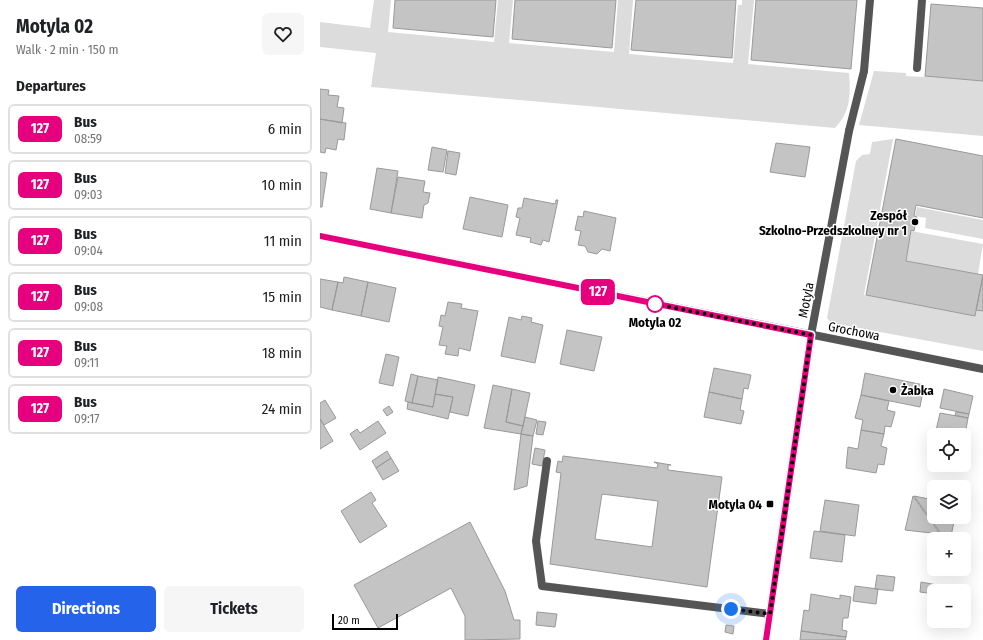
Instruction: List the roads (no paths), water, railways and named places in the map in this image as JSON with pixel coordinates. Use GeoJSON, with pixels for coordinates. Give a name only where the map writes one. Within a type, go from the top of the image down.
{"type":"FeatureCollection","features":[{"type":"Feature","properties":{"kind":"street","name":"Motyla"},"geometry":{"type":"LineString","coordinates":[[766,640],[811,335],[849,131],[864,71],[870,0]]}},
{"type":"Feature","properties":{"kind":"street"},"geometry":{"type":"LineString","coordinates":[[917,68],[922,0]]}},
{"type":"Feature","properties":{"kind":"street","name":"Grochowa"},"geometry":{"type":"LineString","coordinates":[[320,236],[983,369]]}},
{"type":"Feature","properties":{"kind":"street"},"geometry":{"type":"LineString","coordinates":[[547,461],[536,541],[542,586],[770,614]]}},
{"type":"Feature","properties":{"kind":"place","name":"Zespół Szkolno-Przedszkolney nr 1"},"geometry":{"type":"Point","coordinates":[915,222]}},
{"type":"Feature","properties":{"kind":"place","name":"Motyla 02"},"geometry":{"type":"Point","coordinates":[655,304]}},
{"type":"Feature","properties":{"kind":"place","name":"Żabka"},"geometry":{"type":"Point","coordinates":[893,390]}},
{"type":"Feature","properties":{"kind":"place","name":"Motyla 04"},"geometry":{"type":"Point","coordinates":[770,504]}}]}
